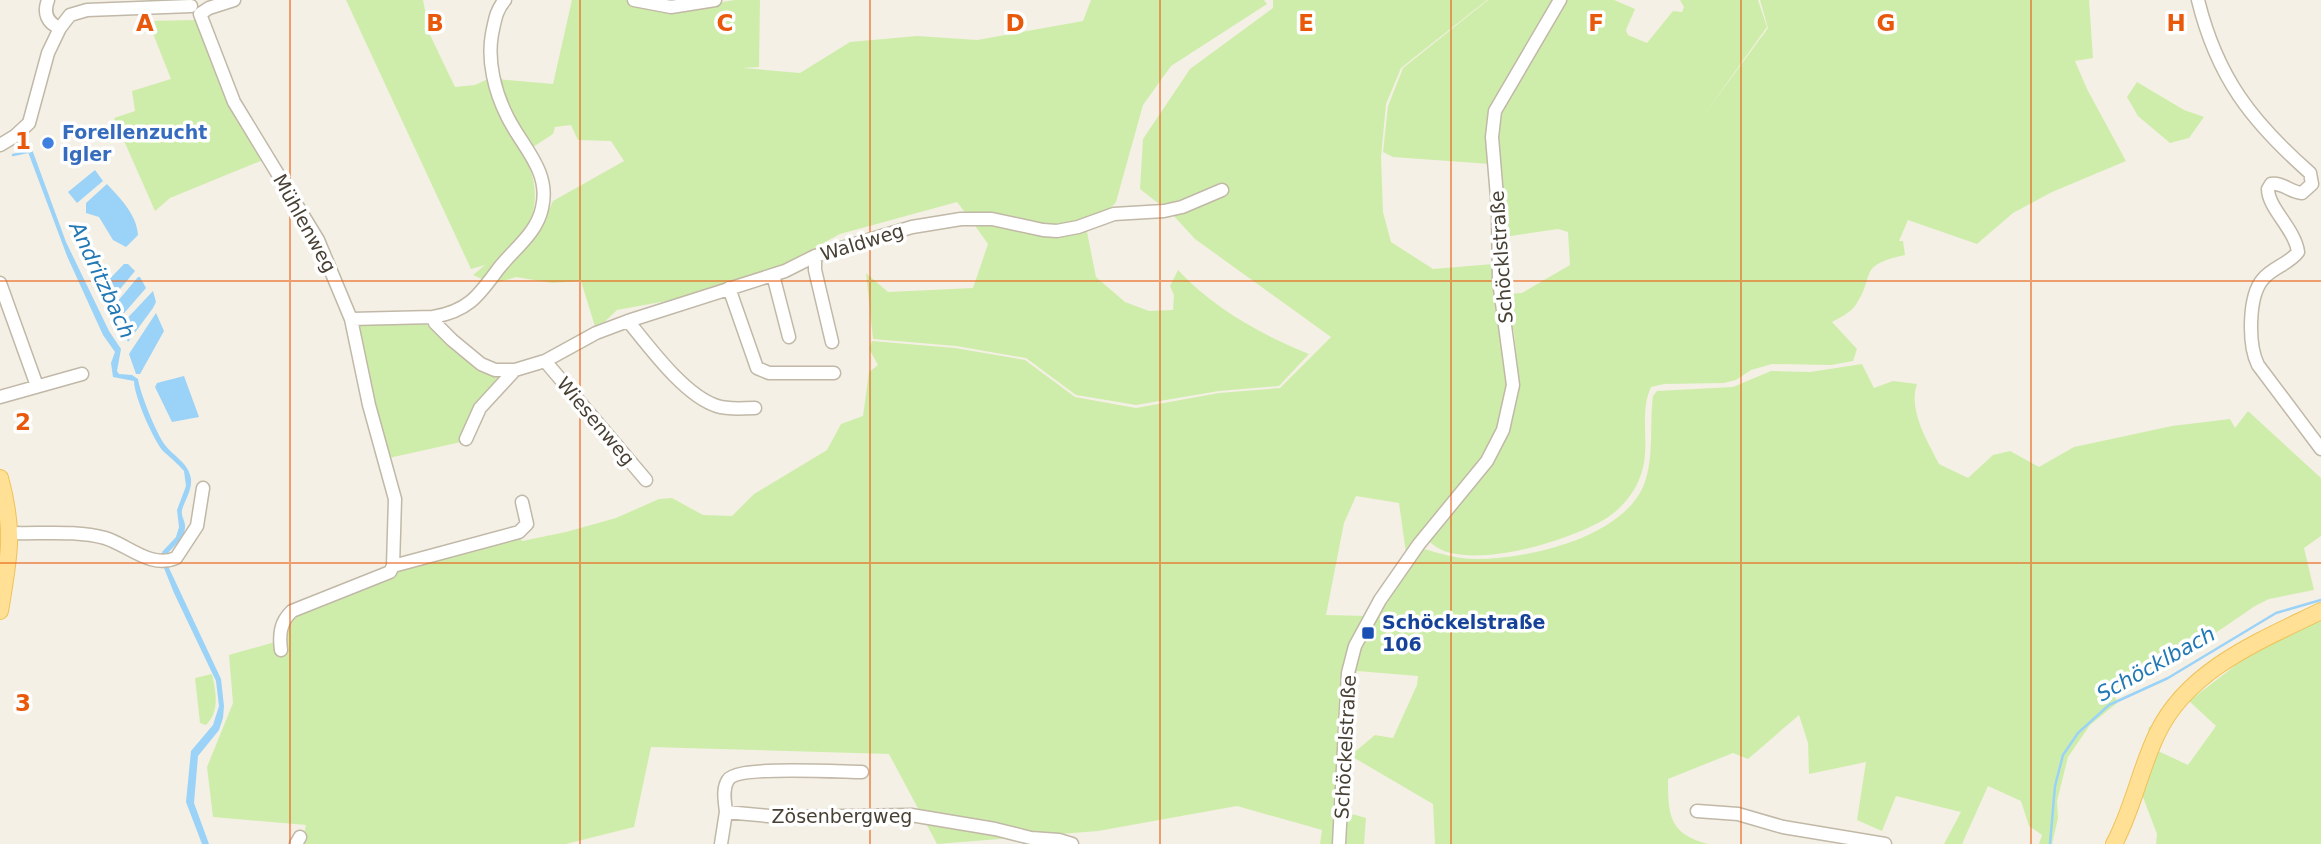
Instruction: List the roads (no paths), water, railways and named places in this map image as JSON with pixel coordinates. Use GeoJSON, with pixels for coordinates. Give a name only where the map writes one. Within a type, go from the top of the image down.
{"type":"FeatureCollection","features":[{"type":"Feature","properties":{"kind":"main road"},"geometry":{"type":"LineString","coordinates":[[0,478],[11,533],[0,611]]}},
{"type":"Feature","properties":{"kind":"main road"},"geometry":{"type":"LineString","coordinates":[[2114,844],[2129,812],[2158,731],[2192,684],[2239,653],[2321,611]]}},
{"type":"Feature","properties":{"kind":"street"},"geometry":{"type":"LineString","coordinates":[[0,145],[29,123],[52,22],[48,0]]}},
{"type":"Feature","properties":{"kind":"street"},"geometry":{"type":"LineString","coordinates":[[52,22],[80,11],[209,8],[234,0]]}},
{"type":"Feature","properties":{"kind":"street"},"geometry":{"type":"LineString","coordinates":[[351,319],[433,317],[461,308],[485,289],[537,224],[543,207],[544,190],[539,169],[507,117],[495,88],[489,48],[497,8],[505,0]]}},
{"type":"Feature","properties":{"kind":"street"},"geometry":{"type":"LineString","coordinates":[[634,0],[671,8],[715,0]]}},
{"type":"Feature","properties":{"kind":"street","name":"Schöcklstraße"},"geometry":{"type":"LineString","coordinates":[[1419,544],[1487,461],[1498,444],[1509,410],[1513,384],[1499,281],[1499,209],[1492,137],[1495,111],[1560,0]]}},
{"type":"Feature","properties":{"kind":"street"},"geometry":{"type":"LineString","coordinates":[[2198,0],[2215,54],[2241,101],[2312,177],[2312,184],[2302,193],[2295,193],[2276,183],[2271,184],[2268,189],[2270,200],[2284,218],[2297,244],[2298,252],[2294,258],[2276,267],[2262,280],[2255,296],[2251,328],[2253,356],[2258,365],[2321,449]]}},
{"type":"Feature","properties":{"kind":"street","name":"Mühlenweg"},"geometry":{"type":"LineString","coordinates":[[195,7],[234,102],[318,240],[351,319],[369,405],[395,499],[393,566]]}},
{"type":"Feature","properties":{"kind":"street","name":"Waldweg"},"geometry":{"type":"LineString","coordinates":[[433,317],[435,323],[452,340],[481,364],[495,370],[515,370],[545,361],[596,333],[628,321],[785,271],[815,256],[912,228],[961,219],[992,219],[1056,231],[1078,227],[1114,214],[1164,211],[1182,207],[1222,190]]}},
{"type":"Feature","properties":{"kind":"street"},"geometry":{"type":"LineString","coordinates":[[815,256],[815,270],[832,342]]}},
{"type":"Feature","properties":{"kind":"street"},"geometry":{"type":"LineString","coordinates":[[773,275],[789,337]]}},
{"type":"Feature","properties":{"kind":"street"},"geometry":{"type":"LineString","coordinates":[[0,283],[37,386]]}},
{"type":"Feature","properties":{"kind":"street"},"geometry":{"type":"LineString","coordinates":[[729,288],[757,368],[769,373],[834,373]]}},
{"type":"Feature","properties":{"kind":"street"},"geometry":{"type":"LineString","coordinates":[[628,321],[653,352],[698,397],[727,409],[755,408]]}},
{"type":"Feature","properties":{"kind":"street","name":"Wiesenweg"},"geometry":{"type":"LineString","coordinates":[[545,361],[646,480]]}},
{"type":"Feature","properties":{"kind":"street"},"geometry":{"type":"LineString","coordinates":[[467,439],[480,408],[515,370]]}},
{"type":"Feature","properties":{"kind":"street"},"geometry":{"type":"LineString","coordinates":[[0,397],[82,374]]}},
{"type":"Feature","properties":{"kind":"street"},"geometry":{"type":"LineString","coordinates":[[11,533],[75,534],[104,538],[147,558],[165,561],[176,558],[197,526],[203,488]]}},
{"type":"Feature","properties":{"kind":"street"},"geometry":{"type":"LineString","coordinates":[[280,644],[282,623],[292,611],[388,574],[393,566],[519,532],[527,524],[522,502]]}},
{"type":"Feature","properties":{"kind":"street","name":"Schöckelstraße"},"geometry":{"type":"LineString","coordinates":[[1339,844],[1348,673],[1355,646],[1380,600],[1419,544]]}},
{"type":"Feature","properties":{"kind":"street"},"geometry":{"type":"LineString","coordinates":[[721,844],[726,812],[724,794],[728,780],[733,775],[743,772],[790,770],[862,772]]}},
{"type":"Feature","properties":{"kind":"street"},"geometry":{"type":"LineString","coordinates":[[1698,811],[1738,814],[1783,827],[1885,844]]}},
{"type":"Feature","properties":{"kind":"street","name":"Zösenbergweg"},"geometry":{"type":"LineString","coordinates":[[726,812],[779,817],[911,815],[1031,838],[1059,839],[1072,844]]}},
{"type":"Feature","properties":{"kind":"water"},"geometry":{"type":"Polygon","coordinates":[[[26,133],[66,242],[109,331],[121,349],[117,371],[138,379],[161,439],[190,473],[190,487],[182,510],[185,530],[168,553],[169,568],[221,679],[223,718],[219,730],[198,756],[194,803],[209,844],[202,844],[186,802],[191,751],[213,725],[219,706],[216,681],[174,593],[164,568],[162,552],[176,537],[179,527],[177,510],[186,486],[184,471],[155,439],[141,407],[134,381],[113,377],[111,363],[115,352],[103,335],[67,256],[22,136],[26,133]]]}},
{"type":"Feature","properties":{"kind":"water"},"geometry":{"type":"Polygon","coordinates":[[[95,170],[103,181],[77,203],[68,192],[95,170]]]}},
{"type":"Feature","properties":{"kind":"water"},"geometry":{"type":"Polygon","coordinates":[[[107,184],[135,221],[138,235],[126,247],[113,240],[99,217],[86,213],[86,203],[107,184]]]}},
{"type":"Feature","properties":{"kind":"water"},"geometry":{"type":"Polygon","coordinates":[[[124,264],[128,264],[135,271],[111,300],[102,287],[124,264]]]}},
{"type":"Feature","properties":{"kind":"water"},"geometry":{"type":"Polygon","coordinates":[[[138,277],[146,288],[119,319],[112,308],[138,277]]]}},
{"type":"Feature","properties":{"kind":"water"},"geometry":{"type":"Polygon","coordinates":[[[153,291],[156,302],[128,342],[120,326],[153,291]]]}},
{"type":"Feature","properties":{"kind":"water"},"geometry":{"type":"Polygon","coordinates":[[[156,313],[164,331],[140,374],[136,374],[129,354],[156,313]]]}},
{"type":"Feature","properties":{"kind":"water"},"geometry":{"type":"Polygon","coordinates":[[[184,376],[199,417],[172,422],[155,387],[157,383],[184,376]]]}},
{"type":"Feature","properties":{"kind":"waterway"},"geometry":{"type":"LineString","coordinates":[[13,155],[27,152]]}},
{"type":"Feature","properties":{"kind":"waterway","name":"Schöcklbach"},"geometry":{"type":"LineString","coordinates":[[2050,844],[2055,786],[2063,755],[2078,733],[2109,705],[2168,678],[2276,613],[2321,600]]}},
{"type":"Feature","properties":{"kind":"place","name":"Forellenzucht Igler"},"geometry":{"type":"Point","coordinates":[48,143]}},
{"type":"Feature","properties":{"kind":"place","name":"Schöckelstraße 106"},"geometry":{"type":"Point","coordinates":[1368,633]}},
{"type":"Feature","properties":{"kind":"water label","name":"Andritzbach"},"geometry":{"type":"Point","coordinates":[102,280]}}]}
